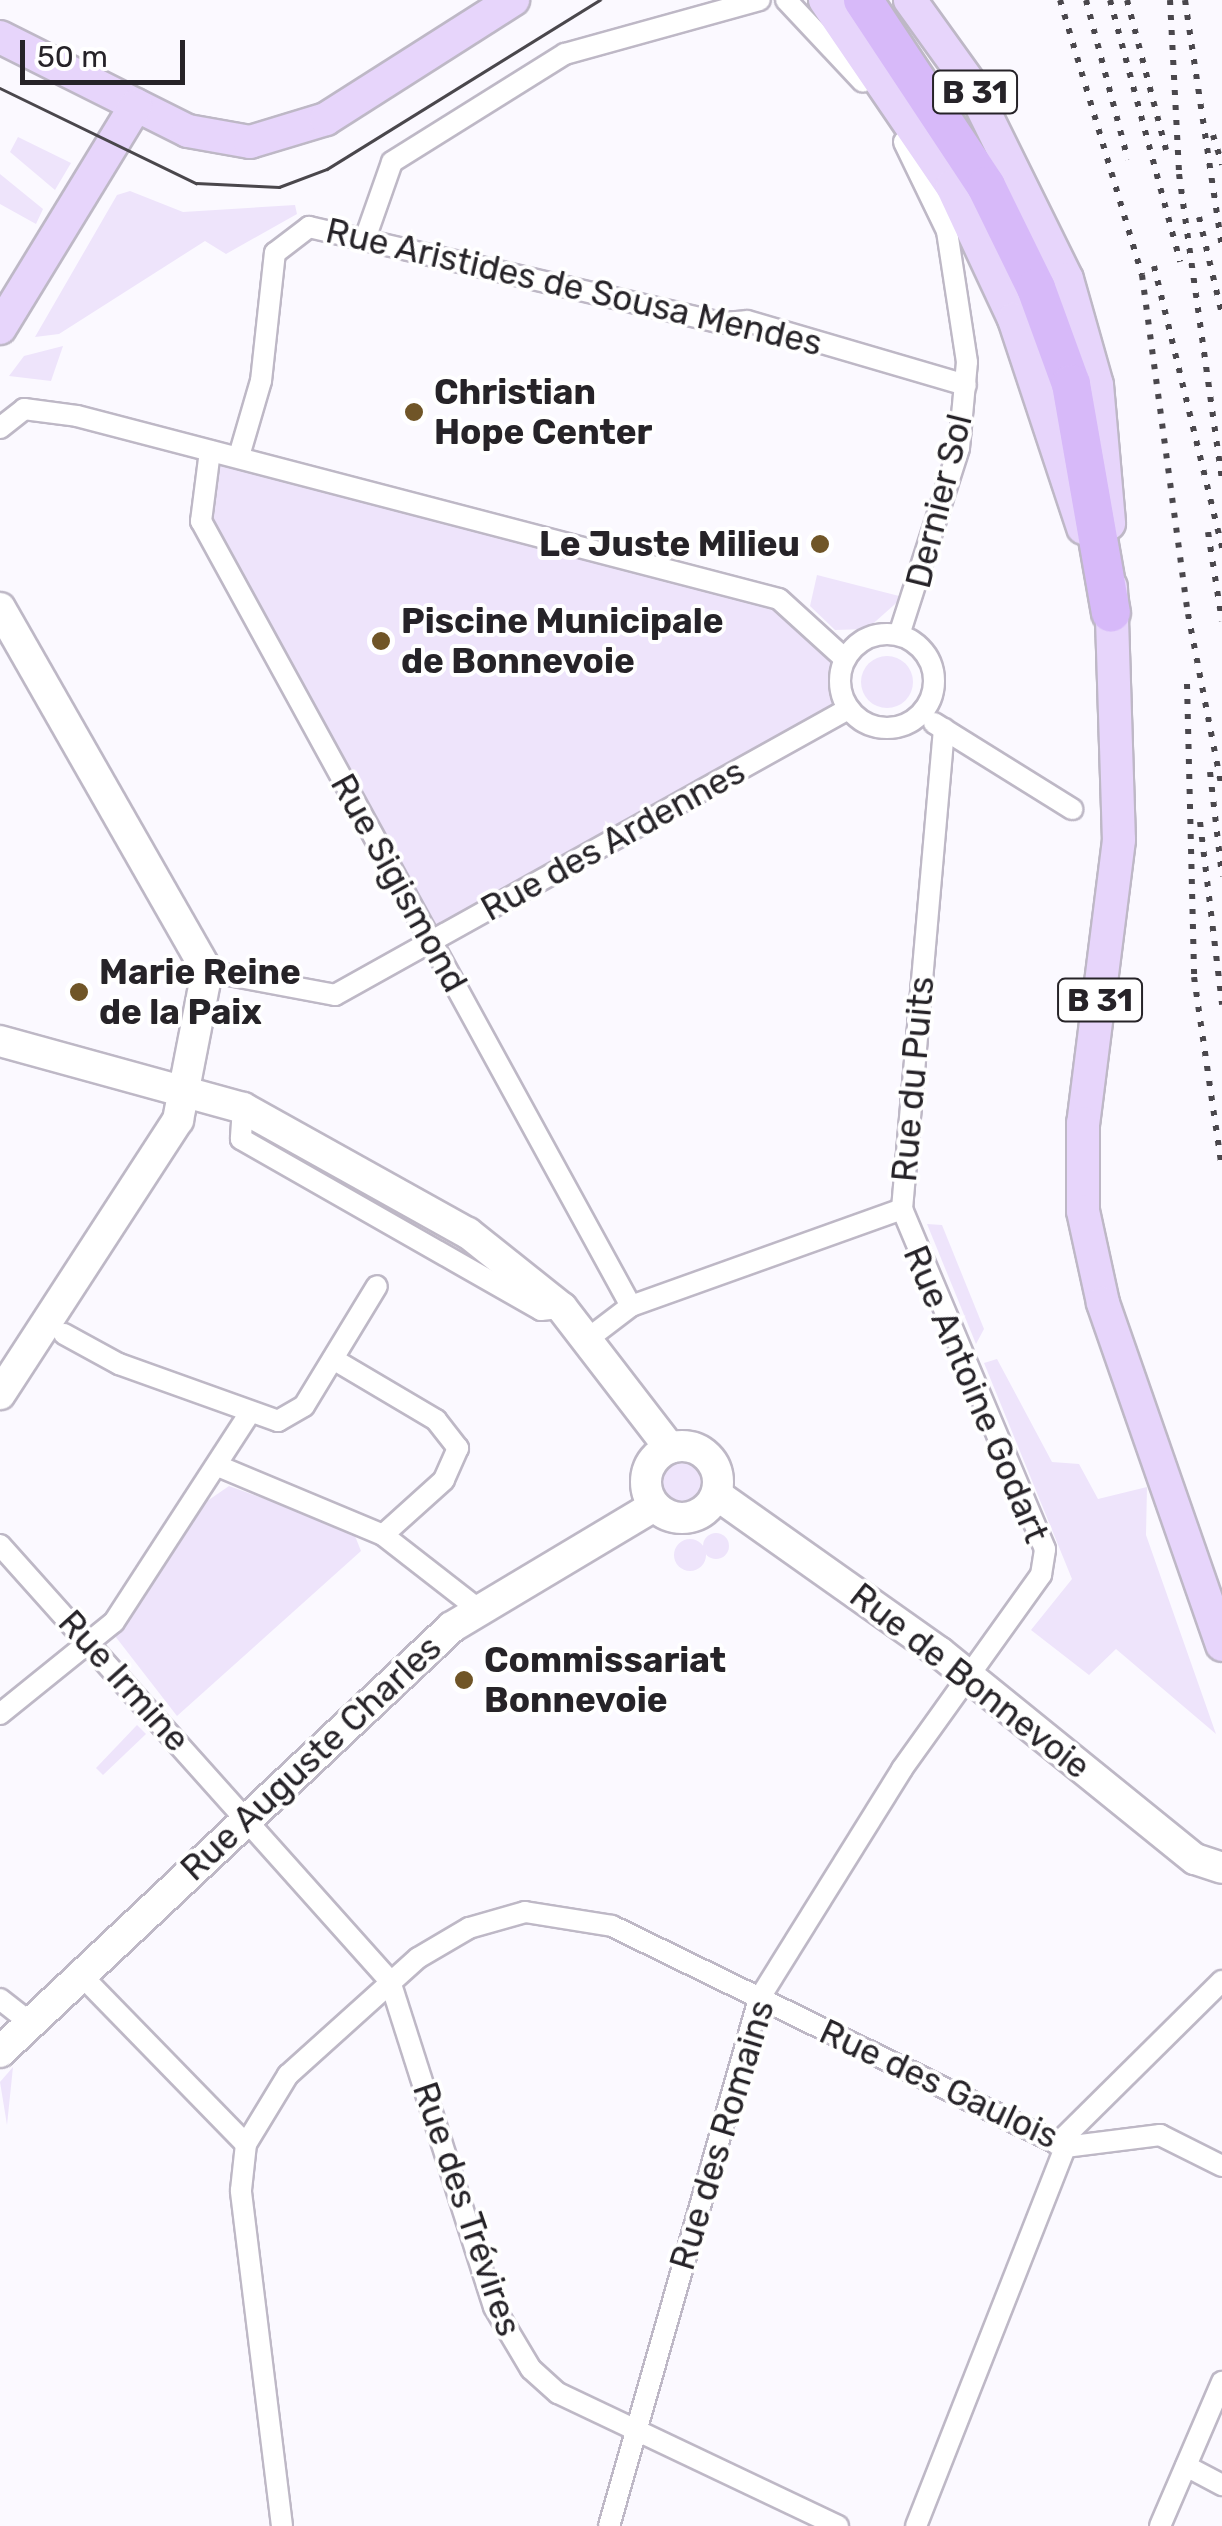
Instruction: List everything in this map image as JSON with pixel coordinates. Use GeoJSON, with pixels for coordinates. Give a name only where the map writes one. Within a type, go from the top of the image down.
{"type":"FeatureCollection","features":[{"type":"Feature","properties":{"kind":"highway","name":"B 31"},"geometry":{"type":"LineString","coordinates":[[863,0],[986,186],[1036,288],[1072,384],[1111,614]]}},
{"type":"Feature","properties":{"kind":"main road"},"geometry":{"type":"LineString","coordinates":[[0,37],[210,137],[272,139],[326,120],[514,0]]}},
{"type":"Feature","properties":{"kind":"main road","name":"B 31"},"geometry":{"type":"LineString","coordinates":[[825,0],[952,186],[999,286],[1111,614]]}},
{"type":"Feature","properties":{"kind":"main road","name":"B 31"},"geometry":{"type":"LineString","coordinates":[[910,0],[971,84],[1067,279],[1097,385],[1119,840],[1083,1123],[1083,1211],[1103,1303],[1222,1645]]}},
{"type":"Feature","properties":{"kind":"main road"},"geometry":{"type":"LineString","coordinates":[[0,328],[136,105]]}},
{"type":"Feature","properties":{"kind":"main road"},"geometry":{"type":"LineString","coordinates":[[0,1394],[171,1134],[188,1087],[206,971],[4,626]]}},
{"type":"Feature","properties":{"kind":"main road"},"geometry":{"type":"LineString","coordinates":[[0,1041],[188,1087],[243,1108],[484,1244],[562,1308],[589,1338],[670,1448],[702,1451],[714,1463],[717,1495],[689,1519],[654,1506],[646,1480],[670,1448]]}},
{"type":"Feature","properties":{"kind":"main road","name":"Rue de Bonnevoie"},"geometry":{"type":"LineString","coordinates":[[717,1495],[970,1676],[1195,1859],[1222,1868]]}},
{"type":"Feature","properties":{"kind":"main road","name":"Rue Auguste Charles"},"geometry":{"type":"LineString","coordinates":[[0,2052],[27,2020],[78,1972],[478,1609],[654,1506]]}},
{"type":"Feature","properties":{"kind":"street"},"geometry":{"type":"LineString","coordinates":[[366,236],[392,162],[565,54],[760,0]]}},
{"type":"Feature","properties":{"kind":"street","name":"Dernier Sol"},"geometry":{"type":"LineString","coordinates":[[786,0],[833,42],[927,180],[958,271],[966,384],[949,487],[899,636]]}},
{"type":"Feature","properties":{"kind":"street","name":"Rue Aristides de Sousa Mendes"},"geometry":{"type":"LineString","coordinates":[[239,456],[261,381],[275,253],[310,227],[366,236],[722,323],[748,321],[966,384]]}},
{"type":"Feature","properties":{"kind":"street"},"geometry":{"type":"LineString","coordinates":[[0,428],[24,409],[77,416],[779,598],[845,659],[839,684],[848,709],[891,728],[920,714],[1072,809]]}},
{"type":"Feature","properties":{"kind":"street","name":"Rue Sigismond"},"geometry":{"type":"LineString","coordinates":[[210,451],[201,521],[632,1306]]}},
{"type":"Feature","properties":{"kind":"street","name":"Dernier Sol"},"geometry":{"type":"LineString","coordinates":[[845,659],[868,638],[899,636],[933,669],[920,714]]}},
{"type":"Feature","properties":{"kind":"street","name":"Rue des Ardennes"},"geometry":{"type":"LineString","coordinates":[[206,971],[335,995],[848,709]]}},
{"type":"Feature","properties":{"kind":"street","name":"Rue du Puits"},"geometry":{"type":"LineString","coordinates":[[589,1338],[632,1306],[902,1209],[944,729]]}},
{"type":"Feature","properties":{"kind":"street","name":"Rue Antoine Godart"},"geometry":{"type":"LineString","coordinates":[[902,1209],[1045,1549],[1042,1574],[970,1676]]}},
{"type":"Feature","properties":{"kind":"street"},"geometry":{"type":"LineString","coordinates":[[64,1334],[250,1414],[293,1416],[377,1286]]}},
{"type":"Feature","properties":{"kind":"street"},"geometry":{"type":"LineString","coordinates":[[333,1358],[436,1420],[458,1448],[444,1480],[382,1535]]}},
{"type":"Feature","properties":{"kind":"street"},"geometry":{"type":"LineString","coordinates":[[0,1714],[92,1642],[218,1466],[250,1414]]}},
{"type":"Feature","properties":{"kind":"street"},"geometry":{"type":"LineString","coordinates":[[218,1466],[382,1535],[478,1609]]}},
{"type":"Feature","properties":{"kind":"street","name":"Rue Irmine"},"geometry":{"type":"LineString","coordinates":[[0,1545],[248,1817]]}},
{"type":"Feature","properties":{"kind":"street","name":"Rue des Romains"},"geometry":{"type":"LineString","coordinates":[[609,2526],[760,1999],[970,1676]]}},
{"type":"Feature","properties":{"kind":"street","name":"Rue des Trévires"},"geometry":{"type":"LineString","coordinates":[[248,1817],[390,1981],[512,2345],[558,2393],[838,2526]]}},
{"type":"Feature","properties":{"kind":"street","name":"Rue des Gaulois"},"geometry":{"type":"LineString","coordinates":[[246,2144],[288,2075],[390,1981],[469,1928],[526,1912],[612,1926],[1061,2145],[1160,2135],[1222,2166]]}},
{"type":"Feature","properties":{"kind":"street"},"geometry":{"type":"LineString","coordinates":[[78,1972],[246,2144],[242,2190],[282,2526]]}},
{"type":"Feature","properties":{"kind":"street"},"geometry":{"type":"LineString","coordinates":[[916,2526],[1061,2145],[1222,1982]]}},
{"type":"Feature","properties":{"kind":"street"},"geometry":{"type":"LineString","coordinates":[[0,2000],[27,2020]]}},
{"type":"Feature","properties":{"kind":"street"},"geometry":{"type":"LineString","coordinates":[[1160,2526],[1222,2382]]}},
{"type":"Feature","properties":{"kind":"street"},"geometry":{"type":"LineString","coordinates":[[1186,2466],[1222,2485]]}},
{"type":"Feature","properties":{"kind":"shaded area"},"geometry":{"type":"Polygon","coordinates":[[[18,137],[71,163],[55,190],[10,152],[18,137]]]}},
{"type":"Feature","properties":{"kind":"shaded area"},"geometry":{"type":"Polygon","coordinates":[[[0,174],[43,209],[36,224],[0,204],[0,174]]]}},
{"type":"Feature","properties":{"kind":"shaded area"},"geometry":{"type":"Polygon","coordinates":[[[130,191],[183,212],[295,205],[297,214],[226,254],[205,241],[59,334],[35,337],[117,195],[130,191]]]}},
{"type":"Feature","properties":{"kind":"shaded area"},"geometry":{"type":"Polygon","coordinates":[[[63,346],[51,381],[9,376],[24,356],[63,346]]]}},
{"type":"Feature","properties":{"kind":"shaded area"},"geometry":{"type":"Polygon","coordinates":[[[210,451],[779,599],[841,667],[844,701],[431,941],[201,521],[210,451]]]}},
{"type":"Feature","properties":{"kind":"shaded area"},"geometry":{"type":"Polygon","coordinates":[[[817,575],[903,597],[867,629],[835,630],[810,606],[817,575]]]}},
{"type":"Feature","properties":{"kind":"shaded area"},"geometry":{"type":"Polygon","coordinates":[[[887,656],[906,663],[913,682],[906,701],[887,708],[868,701],[861,682],[868,663],[887,656]]]}},
{"type":"Feature","properties":{"kind":"shaded area"},"geometry":{"type":"Polygon","coordinates":[[[927,1224],[942,1225],[984,1329],[976,1344],[927,1224]]]}},
{"type":"Feature","properties":{"kind":"shaded area"},"geometry":{"type":"Polygon","coordinates":[[[997,1359],[1052,1462],[1079,1464],[1098,1499],[1147,1487],[1146,1535],[1216,1734],[1116,1649],[1089,1675],[1031,1630],[1072,1579],[984,1363],[997,1359]]]}},
{"type":"Feature","properties":{"kind":"shaded area"},"geometry":{"type":"Polygon","coordinates":[[[683,1463],[699,1469],[705,1485],[699,1501],[683,1507],[667,1501],[661,1485],[667,1469],[683,1463]]]}},
{"type":"Feature","properties":{"kind":"shaded area"},"geometry":{"type":"Polygon","coordinates":[[[229,1486],[353,1531],[361,1551],[177,1716],[115,1636],[200,1506],[229,1486]]]}},
{"type":"Feature","properties":{"kind":"shaded area"},"geometry":{"type":"Polygon","coordinates":[[[716,1533],[725,1537],[729,1546],[725,1555],[716,1559],[707,1555],[703,1546],[707,1537],[716,1533]]]}},
{"type":"Feature","properties":{"kind":"shaded area"},"geometry":{"type":"Polygon","coordinates":[[[690,1539],[701,1544],[706,1555],[701,1566],[690,1571],[679,1566],[674,1555],[679,1544],[690,1539]]]}},
{"type":"Feature","properties":{"kind":"shaded area"},"geometry":{"type":"Polygon","coordinates":[[[137,1725],[146,1734],[103,1775],[96,1768],[137,1725]]]}},
{"type":"Feature","properties":{"kind":"shaded area"},"geometry":{"type":"Polygon","coordinates":[[[13,2067],[7,2125],[0,2082],[13,2067]]]}},
{"type":"Feature","properties":{"kind":"tram line"},"geometry":{"type":"LineString","coordinates":[[0,88],[196,183],[279,187],[327,169],[600,0]]}},
{"type":"Feature","properties":{"kind":"railway"},"geometry":{"type":"LineString","coordinates":[[1060,0],[1142,275],[1188,614],[1222,789]]}},
{"type":"Feature","properties":{"kind":"railway"},"geometry":{"type":"LineString","coordinates":[[1086,0],[1128,160]]}},
{"type":"Feature","properties":{"kind":"railway"},"geometry":{"type":"LineString","coordinates":[[1110,0],[1180,262]]}},
{"type":"Feature","properties":{"kind":"railway"},"geometry":{"type":"LineString","coordinates":[[1127,0],[1166,150]]}},
{"type":"Feature","properties":{"kind":"railway"},"geometry":{"type":"LineString","coordinates":[[1170,0],[1179,174],[1222,479]]}},
{"type":"Feature","properties":{"kind":"railway"},"geometry":{"type":"LineString","coordinates":[[1185,0],[1222,249]]}},
{"type":"Feature","properties":{"kind":"railway"},"geometry":{"type":"LineString","coordinates":[[1213,135],[1222,165]]}},
{"type":"Feature","properties":{"kind":"railway"},"geometry":{"type":"LineString","coordinates":[[1199,217],[1222,314]]}},
{"type":"Feature","properties":{"kind":"railway"},"geometry":{"type":"LineString","coordinates":[[1154,266],[1222,548]]}},
{"type":"Feature","properties":{"kind":"railway"},"geometry":{"type":"LineString","coordinates":[[1208,532],[1222,621]]}},
{"type":"Feature","properties":{"kind":"railway"},"geometry":{"type":"LineString","coordinates":[[1187,684],[1194,977],[1222,1169]]}},
{"type":"Feature","properties":{"kind":"railway"},"geometry":{"type":"LineString","coordinates":[[1210,772],[1222,876]]}},
{"type":"Feature","properties":{"kind":"railway"},"geometry":{"type":"LineString","coordinates":[[1200,822],[1222,1005]]}},
{"type":"Feature","properties":{"kind":"place","name":"Christian Hope Center"},"geometry":{"type":"Point","coordinates":[414,412]}},
{"type":"Feature","properties":{"kind":"place","name":"Le Juste Milieu"},"geometry":{"type":"Point","coordinates":[820,544]}},
{"type":"Feature","properties":{"kind":"place","name":"Piscine Municipale de Bonnevoie"},"geometry":{"type":"Point","coordinates":[381,641]}},
{"type":"Feature","properties":{"kind":"place","name":"Marie Reine de la Paix"},"geometry":{"type":"Point","coordinates":[79,992]}},
{"type":"Feature","properties":{"kind":"place","name":"Commissariat Bonnevoie"},"geometry":{"type":"Point","coordinates":[464,1680]}}]}
